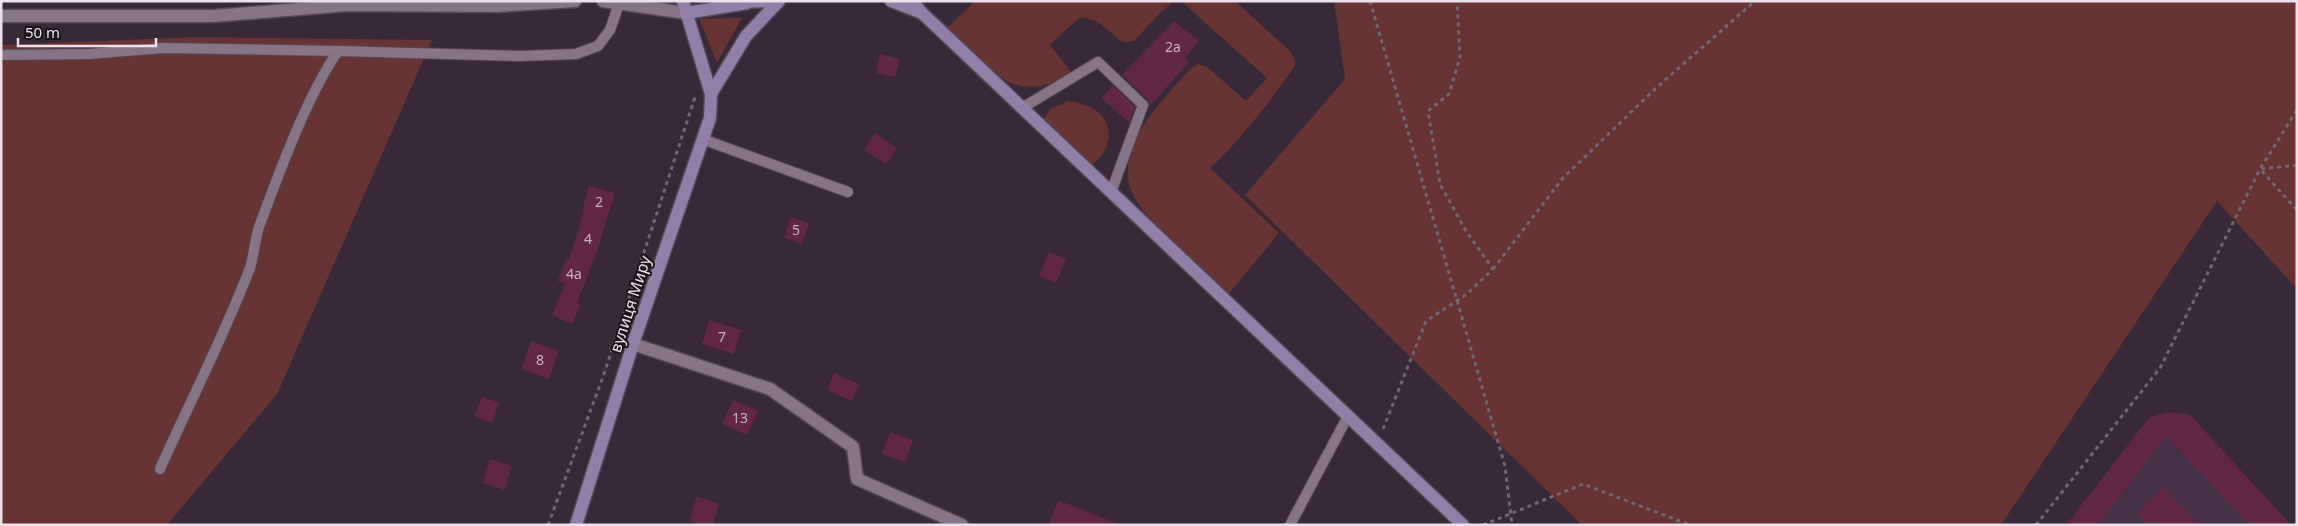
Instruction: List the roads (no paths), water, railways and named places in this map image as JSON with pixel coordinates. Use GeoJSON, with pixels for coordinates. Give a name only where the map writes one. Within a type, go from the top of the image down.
{"type":"FeatureCollection","features":[{"type":"Feature","properties":{"kind":"street"},"geometry":{"type":"LineString","coordinates":[[1,16],[213,16],[348,5],[498,6],[575,1]]}},
{"type":"Feature","properties":{"kind":"street"},"geometry":{"type":"LineString","coordinates":[[603,1],[619,4],[684,7],[768,1]]}},
{"type":"Feature","properties":{"kind":"street"},"geometry":{"type":"LineString","coordinates":[[734,1],[747,3]]}},
{"type":"Feature","properties":{"kind":"street"},"geometry":{"type":"LineString","coordinates":[[712,94],[746,36],[779,1]]}},
{"type":"Feature","properties":{"kind":"street"},"geometry":{"type":"LineString","coordinates":[[891,1],[922,12]]}},
{"type":"Feature","properties":{"kind":"street"},"geometry":{"type":"LineString","coordinates":[[912,1],[1022,108],[1463,525]]}},
{"type":"Feature","properties":{"kind":"street"},"geometry":{"type":"LineString","coordinates":[[684,7],[712,94]]}},
{"type":"Feature","properties":{"kind":"street","name":"вулиця Миру"},"geometry":{"type":"LineString","coordinates":[[576,525],[633,344],[710,118],[712,94]]}},
{"type":"Feature","properties":{"kind":"street"},"geometry":{"type":"LineString","coordinates":[[633,344],[770,389],[853,447],[857,479],[962,525]]}},
{"type":"Feature","properties":{"kind":"lane"},"geometry":{"type":"LineString","coordinates":[[1,55],[89,54],[162,48],[520,56],[576,54],[598,46],[610,30],[619,4]]}},
{"type":"Feature","properties":{"kind":"lane"},"geometry":{"type":"LineString","coordinates":[[160,469],[212,357],[250,266],[259,229],[294,140],[326,69],[338,51]]}},
{"type":"Feature","properties":{"kind":"lane"},"geometry":{"type":"LineString","coordinates":[[1022,108],[1098,62],[1143,105],[1111,192]]}},
{"type":"Feature","properties":{"kind":"lane"},"geometry":{"type":"LineString","coordinates":[[702,139],[848,192]]}},
{"type":"Feature","properties":{"kind":"lane"},"geometry":{"type":"LineString","coordinates":[[1290,525],[1348,416]]}}]}
